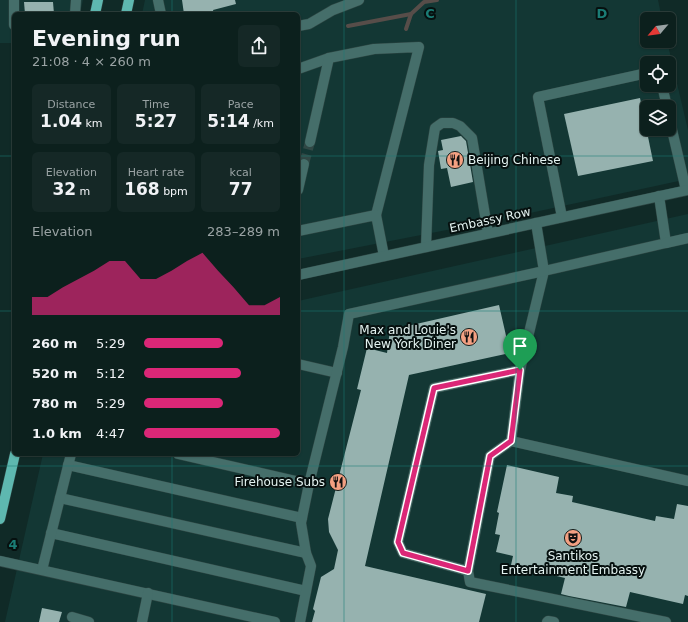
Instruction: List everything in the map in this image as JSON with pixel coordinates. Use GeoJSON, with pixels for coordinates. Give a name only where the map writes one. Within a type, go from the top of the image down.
{"type":"FeatureCollection","features":[{"type":"Feature","properties":{"kind":"main road"},"geometry":{"type":"LineString","coordinates":[[95,12],[98,0]]}},
{"type":"Feature","properties":{"kind":"main road"},"geometry":{"type":"LineString","coordinates":[[126,12],[129,0]]}},
{"type":"Feature","properties":{"kind":"main road"},"geometry":{"type":"LineString","coordinates":[[0,519],[15,456]]}},
{"type":"Feature","properties":{"kind":"street"},"geometry":{"type":"LineString","coordinates":[[14,0],[14,12]]}},
{"type":"Feature","properties":{"kind":"street"},"geometry":{"type":"LineString","coordinates":[[75,12],[76,0]]}},
{"type":"Feature","properties":{"kind":"street"},"geometry":{"type":"LineString","coordinates":[[158,0],[161,12]]}},
{"type":"Feature","properties":{"kind":"street"},"geometry":{"type":"LineString","coordinates":[[300,26],[309,24],[333,10],[359,0]]}},
{"type":"Feature","properties":{"kind":"street"},"geometry":{"type":"LineString","coordinates":[[300,68],[329,58],[374,49],[419,47],[376,215],[384,256]]}},
{"type":"Feature","properties":{"kind":"street"},"geometry":{"type":"LineString","coordinates":[[310,142],[329,58]]}},
{"type":"Feature","properties":{"kind":"street"},"geometry":{"type":"LineString","coordinates":[[562,217],[538,97],[640,75]]}},
{"type":"Feature","properties":{"kind":"street"},"geometry":{"type":"LineString","coordinates":[[426,247],[429,165],[435,128],[442,124],[453,123],[460,126],[472,138],[488,233]]}},
{"type":"Feature","properties":{"kind":"street"},"geometry":{"type":"LineString","coordinates":[[674,136],[687,190]]}},
{"type":"Feature","properties":{"kind":"street"},"geometry":{"type":"LineString","coordinates":[[300,181],[304,164]]}},
{"type":"Feature","properties":{"kind":"street","name":"Embassy Row"},"geometry":{"type":"LineString","coordinates":[[300,275],[687,190]]}},
{"type":"Feature","properties":{"kind":"street"},"geometry":{"type":"LineString","coordinates":[[658,196],[666,243]]}},
{"type":"Feature","properties":{"kind":"street"},"geometry":{"type":"LineString","coordinates":[[300,231],[376,215]]}},
{"type":"Feature","properties":{"kind":"street"},"geometry":{"type":"LineString","coordinates":[[536,223],[544,271],[520,370],[511,441],[490,456],[468,571],[470,582],[666,622]]}},
{"type":"Feature","properties":{"kind":"street"},"geometry":{"type":"LineString","coordinates":[[300,622],[311,566],[306,553],[301,523],[309,484],[337,373],[349,314],[688,238]]}},
{"type":"Feature","properties":{"kind":"street"},"geometry":{"type":"LineString","coordinates":[[300,364],[337,373]]}},
{"type":"Feature","properties":{"kind":"street"},"geometry":{"type":"LineString","coordinates":[[468,571],[403,553],[398,542],[434,388],[520,370]]}},
{"type":"Feature","properties":{"kind":"street"},"geometry":{"type":"LineString","coordinates":[[511,441],[688,482]]}},
{"type":"Feature","properties":{"kind":"street"},"geometry":{"type":"LineString","coordinates":[[42,570],[70,456]]}},
{"type":"Feature","properties":{"kind":"street"},"geometry":{"type":"LineString","coordinates":[[187,456],[309,484]]}},
{"type":"Feature","properties":{"kind":"street"},"geometry":{"type":"LineString","coordinates":[[68,465],[302,518]]}},
{"type":"Feature","properties":{"kind":"street"},"geometry":{"type":"LineString","coordinates":[[60,498],[306,553]]}},
{"type":"Feature","properties":{"kind":"street"},"geometry":{"type":"LineString","coordinates":[[51,533],[306,591]]}},
{"type":"Feature","properties":{"kind":"street"},"geometry":{"type":"LineString","coordinates":[[0,560],[275,622]]}},
{"type":"Feature","properties":{"kind":"street"},"geometry":{"type":"LineString","coordinates":[[142,622],[148,593]]}},
{"type":"Feature","properties":{"kind":"street"},"geometry":{"type":"LineString","coordinates":[[72,617],[89,622]]}},
{"type":"Feature","properties":{"kind":"street"},"geometry":{"type":"LineString","coordinates":[[547,622],[554,622]]}},
{"type":"Feature","properties":{"kind":"shaded area"},"geometry":{"type":"Polygon","coordinates":[[[0,0],[83,0],[80,12],[12,12],[12,43],[0,43],[0,0]]]}},
{"type":"Feature","properties":{"kind":"shaded area"},"geometry":{"type":"Polygon","coordinates":[[[145,0],[658,0],[661,12],[640,12],[640,48],[669,48],[671,56],[640,56],[640,92],[676,92],[676,79],[688,130],[688,179],[498,220],[300,259],[300,12],[142,12],[145,0]]]}},
{"type":"Feature","properties":{"kind":"shaded area"},"geometry":{"type":"Polygon","coordinates":[[[688,214],[688,622],[5,622],[43,456],[300,456],[300,301],[688,214]]]}},
{"type":"Feature","properties":{"kind":"building"},"geometry":{"type":"Polygon","coordinates":[[[182,0],[235,0],[236,4],[213,10],[214,12],[184,12],[182,0]]]}},
{"type":"Feature","properties":{"kind":"building"},"geometry":{"type":"Polygon","coordinates":[[[24,2],[53,2],[54,12],[25,12],[24,2]]]}},
{"type":"Feature","properties":{"kind":"building"},"geometry":{"type":"Polygon","coordinates":[[[640,98],[640,136],[648,136],[653,161],[578,176],[564,114],[640,98]]]}},
{"type":"Feature","properties":{"kind":"building","name":"Beijing Chinese"},"geometry":{"type":"Polygon","coordinates":[[[461,136],[466,141],[473,182],[451,187],[447,168],[441,169],[438,151],[443,150],[441,140],[461,136]]]}},
{"type":"Feature","properties":{"kind":"building"},"geometry":{"type":"Polygon","coordinates":[[[499,305],[510,353],[409,375],[365,566],[486,594],[479,622],[312,622],[315,611],[313,609],[321,577],[334,569],[338,550],[329,532],[328,519],[361,390],[357,389],[367,348],[387,353],[390,330],[499,305]]]}},
{"type":"Feature","properties":{"kind":"building","name":"Santikos Entertainment Embassy"},"geometry":{"type":"Polygon","coordinates":[[[507,465],[559,477],[556,493],[573,496],[572,502],[655,521],[656,516],[674,519],[677,504],[688,506],[688,596],[685,595],[683,604],[630,592],[626,607],[569,596],[561,594],[565,578],[511,565],[513,556],[496,552],[500,535],[495,534],[499,513],[497,512],[507,465]]]}},
{"type":"Feature","properties":{"kind":"building"},"geometry":{"type":"Polygon","coordinates":[[[42,608],[62,612],[59,622],[39,622],[42,608]]]}},
{"type":"Feature","properties":{"kind":"waterway"},"geometry":{"type":"LineString","coordinates":[[348,26],[411,14],[424,2],[437,0]]}},
{"type":"Feature","properties":{"kind":"waterway"},"geometry":{"type":"LineString","coordinates":[[406,29],[411,14]]}},
{"type":"Feature","properties":{"kind":"tunnel"},"geometry":{"type":"LineString","coordinates":[[304,164],[310,142]]}},
{"type":"Feature","properties":{"kind":"place","name":"Beijing Chinese"},"geometry":{"type":"Point","coordinates":[455,160]}},
{"type":"Feature","properties":{"kind":"place","name":"Max and Louie's New York Diner"},"geometry":{"type":"Point","coordinates":[469,337]}},
{"type":"Feature","properties":{"kind":"place","name":"Firehouse Subs"},"geometry":{"type":"Point","coordinates":[338,482]}},
{"type":"Feature","properties":{"kind":"place","name":"Santikos Entertainment Embassy"},"geometry":{"type":"Point","coordinates":[573,538]}},
{"type":"Feature","properties":{"kind":"route"},"geometry":{"type":"LineString","coordinates":[[520,370],[511,441],[490,456],[468,571],[403,553],[398,542],[434,388],[520,370]]}}]}
